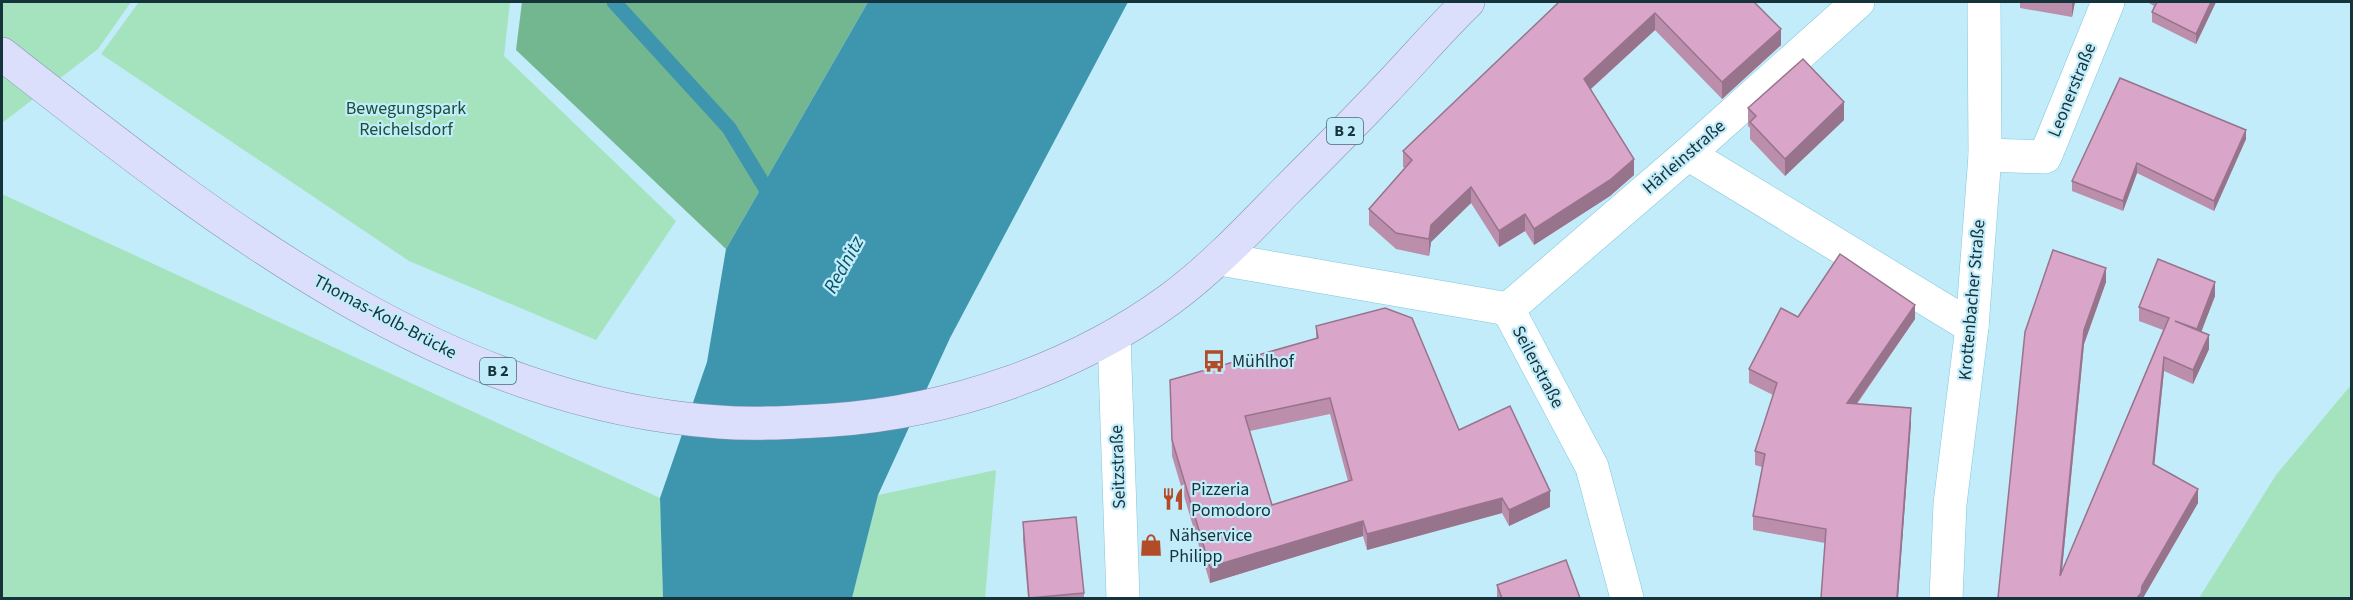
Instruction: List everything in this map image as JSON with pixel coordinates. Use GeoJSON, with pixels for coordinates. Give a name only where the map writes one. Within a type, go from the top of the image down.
{"type":"FeatureCollection","features":[{"type":"Feature","properties":{"kind":"main road","name":"B 2"},"geometry":{"type":"LineString","coordinates":[[1114,336],[1169,299],[1220,258],[1384,92],[1468,2]]}},
{"type":"Feature","properties":{"kind":"main road","name":"Thomas-Kolb-Brücke"},"geometry":{"type":"LineString","coordinates":[[13,62],[248,237],[362,309],[464,359],[541,387],[598,403],[655,414],[720,422],[787,423],[858,418],[908,411],[975,394],[1047,366],[1114,336]]}},
{"type":"Feature","properties":{"kind":"street","name":"Härleinstraße"},"geometry":{"type":"LineString","coordinates":[[1508,309],[1688,154],[1858,2]]}},
{"type":"Feature","properties":{"kind":"street","name":"Krottenbacher Straße"},"geometry":{"type":"LineString","coordinates":[[1946,598],[1950,504],[1972,327],[1984,155],[1984,2]]}},
{"type":"Feature","properties":{"kind":"street","name":"Leonerstraße"},"geometry":{"type":"LineString","coordinates":[[1984,155],[2045,157],[2108,2]]}},
{"type":"Feature","properties":{"kind":"street"},"geometry":{"type":"LineString","coordinates":[[1688,154],[1972,327]]}},
{"type":"Feature","properties":{"kind":"street","name":"Seilerstraße"},"geometry":{"type":"LineString","coordinates":[[1220,258],[1508,309],[1592,468],[1627,598]]}},
{"type":"Feature","properties":{"kind":"street","name":"Seitzstraße"},"geometry":{"type":"LineString","coordinates":[[1114,336],[1123,598]]}},
{"type":"Feature","properties":{"kind":"green space"},"geometry":{"type":"Polygon","coordinates":[[[2,2],[131,2],[98,49],[2,123],[2,2]]]}},
{"type":"Feature","properties":{"kind":"green space","name":"Bewegungspark Reichelsdorf"},"geometry":{"type":"Polygon","coordinates":[[[139,2],[510,2],[504,56],[676,221],[596,340],[409,261],[101,54],[139,2]]]}},
{"type":"Feature","properties":{"kind":"green space"},"geometry":{"type":"Polygon","coordinates":[[[522,2],[868,2],[726,249],[516,50],[522,2]]]}},
{"type":"Feature","properties":{"kind":"green space"},"geometry":{"type":"Polygon","coordinates":[[[2,194],[660,498],[663,598],[2,598],[2,194]]]}},
{"type":"Feature","properties":{"kind":"green space"},"geometry":{"type":"Polygon","coordinates":[[[2351,385],[2351,598],[2199,598],[2276,475],[2351,385]]]}},
{"type":"Feature","properties":{"kind":"green space"},"geometry":{"type":"Polygon","coordinates":[[[996,470],[985,598],[852,598],[878,495],[996,470]]]}},
{"type":"Feature","properties":{"kind":"water","name":"Rednitz"},"geometry":{"type":"Polygon","coordinates":[[[868,2],[1128,2],[950,338],[878,495],[852,598],[663,598],[660,498],[707,362],[726,249],[868,2]]]}},
{"type":"Feature","properties":{"kind":"building"},"geometry":{"type":"Polygon","coordinates":[[[1559,2],[1754,2],[1781,29],[1722,82],[1655,13],[1584,79],[1634,159],[1610,180],[1534,229],[1525,214],[1499,231],[1471,187],[1431,225],[1429,239],[1396,233],[1369,209],[1412,160],[1403,151],[1559,2]]]}},
{"type":"Feature","properties":{"kind":"building"},"geometry":{"type":"Polygon","coordinates":[[[2157,2],[2211,2],[2196,34],[2152,12],[2157,2]]]}},
{"type":"Feature","properties":{"kind":"building"},"geometry":{"type":"Polygon","coordinates":[[[1803,59],[1844,102],[1785,159],[1750,122],[1756,116],[1748,108],[1803,59]]]}},
{"type":"Feature","properties":{"kind":"building"},"geometry":{"type":"Polygon","coordinates":[[[2120,78],[2246,130],[2214,201],[2137,163],[2123,201],[2072,181],[2120,78]]]}},
{"type":"Feature","properties":{"kind":"building"},"geometry":{"type":"Polygon","coordinates":[[[2053,250],[2106,268],[2084,330],[2060,576],[2169,318],[2139,307],[2158,259],[2215,282],[2197,329],[2175,321],[2209,335],[2193,370],[2164,357],[2153,464],[2198,489],[2137,598],[1998,598],[2025,332],[2053,250]]]}},
{"type":"Feature","properties":{"kind":"building"},"geometry":{"type":"Polygon","coordinates":[[[1840,254],[1915,305],[1847,403],[1911,408],[1897,598],[1821,598],[1826,529],[1753,516],[1765,454],[1755,451],[1777,383],[1749,369],[1781,308],[1798,317],[1840,254]]]}},
{"type":"Feature","properties":{"kind":"building"},"geometry":{"type":"Polygon","coordinates":[[[1385,308],[1412,318],[1459,430],[1510,406],[1550,491],[1509,510],[1502,498],[1367,534],[1363,521],[1210,567],[1172,440],[1170,380],[1318,338],[1316,326],[1385,308]],[[1330,398],[1245,416],[1272,505],[1352,480],[1330,398]]]}},
{"type":"Feature","properties":{"kind":"building"},"geometry":{"type":"Polygon","coordinates":[[[1076,517],[1084,593],[1029,598],[1023,522],[1076,517]]]}},
{"type":"Feature","properties":{"kind":"building"},"geometry":{"type":"Polygon","coordinates":[[[1566,560],[1580,598],[1502,598],[1497,585],[1566,560]]]}},
{"type":"Feature","properties":{"kind":"waterway"},"geometry":{"type":"LineString","coordinates":[[614,2],[729,128],[774,202]]}},
{"type":"Feature","properties":{"kind":"place","name":"Mühlhof"},"geometry":{"type":"Point","coordinates":[1214,361]}},
{"type":"Feature","properties":{"kind":"place","name":"Pizzeria Pomodoro"},"geometry":{"type":"Point","coordinates":[1173,499]}},
{"type":"Feature","properties":{"kind":"place","name":"Nähservice Philipp"},"geometry":{"type":"Point","coordinates":[1151,545]}}]}
